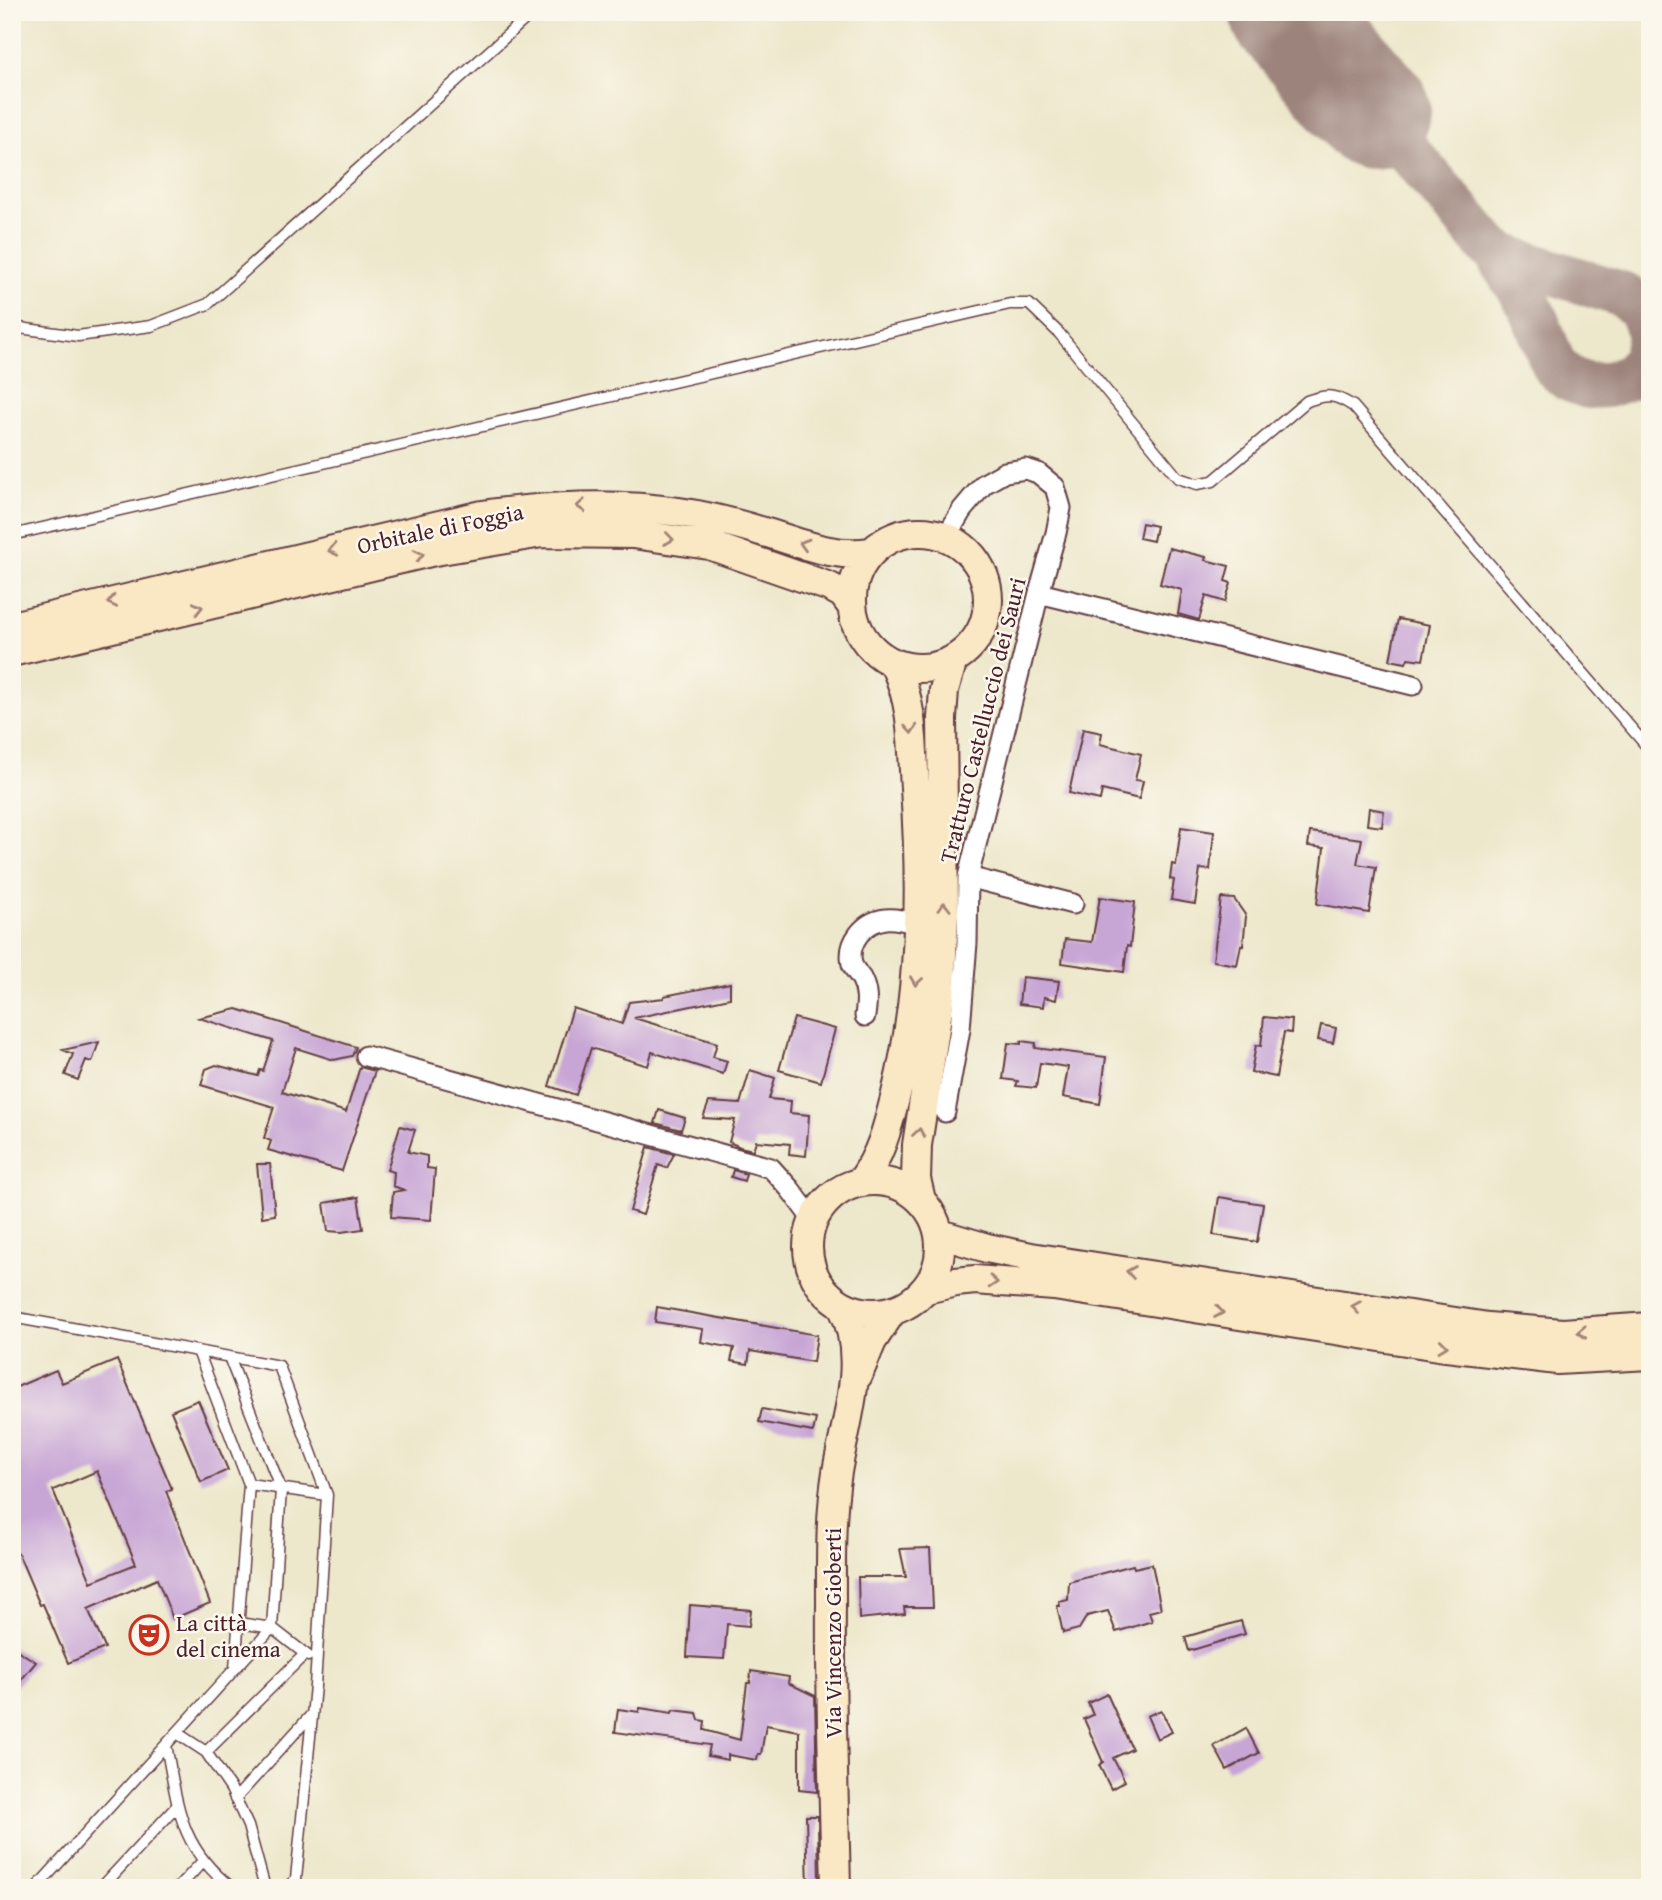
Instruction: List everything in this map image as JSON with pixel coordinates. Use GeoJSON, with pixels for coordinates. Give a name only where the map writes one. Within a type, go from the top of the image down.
{"type":"FeatureCollection","features":[{"type":"Feature","properties":{"kind":"main road","name":"Orbitale di Foggia"},"geometry":{"type":"LineString","coordinates":[[12,626],[482,515],[534,508],[598,505],[679,512],[750,528],[842,554],[870,552]]}},
{"type":"Feature","properties":{"kind":"main road"},"geometry":{"type":"LineString","coordinates":[[926,531],[946,537],[964,548],[978,564],[987,585],[988,607],[982,628],[970,646],[953,660],[917,668],[894,664],[880,656],[866,642],[856,625],[851,605],[859,567],[870,552],[887,540],[906,533],[926,531]]}},
{"type":"Feature","properties":{"kind":"main road","name":"Orbitale di Foggia"},"geometry":{"type":"LineString","coordinates":[[12,652],[435,551],[542,533],[633,534],[709,545],[830,587],[843,594],[851,605]]}},
{"type":"Feature","properties":{"kind":"main road"},"geometry":{"type":"LineString","coordinates":[[921,1200],[916,1179],[917,1145],[940,996],[944,914],[942,718],[944,690],[953,660]]}},
{"type":"Feature","properties":{"kind":"main road"},"geometry":{"type":"LineString","coordinates":[[861,1182],[874,1166],[885,1139],[904,1063],[918,968],[919,846],[911,721],[907,696],[894,664]]}},
{"type":"Feature","properties":{"kind":"main road"},"geometry":{"type":"LineString","coordinates":[[878,1181],[908,1190],[921,1200],[933,1216],[940,1234],[941,1254],[936,1273],[926,1290],[911,1303],[875,1314],[858,1312],[842,1306],[820,1286],[810,1266],[808,1237],[813,1220],[833,1195],[861,1182],[878,1181]]}},
{"type":"Feature","properties":{"kind":"main road"},"geometry":{"type":"LineString","coordinates":[[940,1234],[1031,1257],[1488,1327],[1563,1333],[1650,1328]]}},
{"type":"Feature","properties":{"kind":"main road"},"geometry":{"type":"LineString","coordinates":[[926,1290],[975,1280],[1054,1286],[1438,1346],[1557,1360],[1650,1356]]}},
{"type":"Feature","properties":{"kind":"main road","name":"Via Vincenzo Gioberti"},"geometry":{"type":"LineString","coordinates":[[836,1888],[830,1640],[832,1516],[837,1473],[855,1381],[852,1331],[842,1306]]}},
{"type":"Feature","properties":{"kind":"main road","name":"Via Vincenzo Gioberti"},"geometry":{"type":"LineString","coordinates":[[855,1381],[873,1340],[892,1311]]}},
{"type":"Feature","properties":{"kind":"street","name":"Tratturo Castelluccio dei Sauri"},"geometry":{"type":"LineString","coordinates":[[945,1112],[960,1029],[967,943],[968,877],[1056,533],[1060,508],[1055,487],[1038,473],[1026,469],[1005,472],[984,484],[962,510],[946,537]]}},
{"type":"Feature","properties":{"kind":"street"},"geometry":{"type":"LineString","coordinates":[[1039,593],[1413,685]]}},
{"type":"Feature","properties":{"kind":"street"},"geometry":{"type":"LineString","coordinates":[[968,877],[1073,904]]}},
{"type":"Feature","properties":{"kind":"street"},"geometry":{"type":"LineString","coordinates":[[865,1016],[866,989],[853,965],[855,937],[867,925],[885,919],[918,924]]}},
{"type":"Feature","properties":{"kind":"street"},"geometry":{"type":"LineString","coordinates":[[366,1056],[771,1168],[813,1220]]}},
{"type":"Feature","properties":{"kind":"lane"},"geometry":{"type":"LineString","coordinates":[[12,327],[78,336],[151,326],[208,304],[533,12]]}},
{"type":"Feature","properties":{"kind":"lane"},"geometry":{"type":"LineString","coordinates":[[12,536],[1010,304],[1029,304],[1059,333],[1178,478],[1197,484],[1213,481],[1307,401],[1324,395],[1339,398],[1353,406],[1650,750]]}},
{"type":"Feature","properties":{"kind":"lane"},"geometry":{"type":"LineString","coordinates":[[12,1317],[279,1366],[327,1495],[313,1714],[296,1879],[288,1888]]}},
{"type":"Feature","properties":{"kind":"lane"},"geometry":{"type":"LineString","coordinates":[[198,1351],[249,1485],[235,1670]]}},
{"type":"Feature","properties":{"kind":"lane"},"geometry":{"type":"LineString","coordinates":[[36,1888],[272,1628],[281,1489],[229,1357]]}},
{"type":"Feature","properties":{"kind":"lane"},"geometry":{"type":"LineString","coordinates":[[249,1485],[327,1495]]}},
{"type":"Feature","properties":{"kind":"lane"},"geometry":{"type":"LineString","coordinates":[[239,1623],[272,1628],[317,1663]]}},
{"type":"Feature","properties":{"kind":"lane"},"geometry":{"type":"LineString","coordinates":[[206,1752],[305,1654]]}},
{"type":"Feature","properties":{"kind":"lane"},"geometry":{"type":"LineString","coordinates":[[235,1799],[313,1714]]}},
{"type":"Feature","properties":{"kind":"lane"},"geometry":{"type":"LineString","coordinates":[[177,1733],[206,1752],[235,1799],[248,1826],[265,1888]]}},
{"type":"Feature","properties":{"kind":"lane"},"geometry":{"type":"LineString","coordinates":[[166,1745],[177,1806],[190,1842],[203,1861],[228,1887]]}},
{"type":"Feature","properties":{"kind":"lane"},"geometry":{"type":"LineString","coordinates":[[101,1888],[177,1806]]}},
{"type":"Feature","properties":{"kind":"lane"},"geometry":{"type":"LineString","coordinates":[[178,1888],[203,1861]]}},
{"type":"Feature","properties":{"kind":"building"},"geometry":{"type":"Polygon","coordinates":[[[1142,523],[1156,526],[1153,541],[1139,538],[1142,523]]]}},
{"type":"Feature","properties":{"kind":"building"},"geometry":{"type":"Polygon","coordinates":[[[1169,548],[1229,566],[1225,581],[1231,583],[1225,602],[1206,596],[1199,620],[1178,614],[1182,590],[1160,584],[1169,548]]]}},
{"type":"Feature","properties":{"kind":"building"},"geometry":{"type":"Polygon","coordinates":[[[1398,619],[1430,625],[1423,660],[1408,658],[1406,663],[1390,660],[1398,619]]]}},
{"type":"Feature","properties":{"kind":"building"},"geometry":{"type":"Polygon","coordinates":[[[1083,729],[1102,733],[1100,744],[1141,754],[1135,780],[1143,781],[1139,799],[1102,790],[1100,800],[1069,793],[1083,729]]]}},
{"type":"Feature","properties":{"kind":"building"},"geometry":{"type":"Polygon","coordinates":[[[1369,808],[1384,811],[1382,827],[1367,825],[1369,808]]]}},
{"type":"Feature","properties":{"kind":"building"},"geometry":{"type":"Polygon","coordinates":[[[1181,827],[1214,832],[1210,870],[1200,869],[1195,904],[1171,900],[1174,880],[1170,879],[1172,864],[1176,865],[1181,827]]]}},
{"type":"Feature","properties":{"kind":"building"},"geometry":{"type":"Polygon","coordinates":[[[1310,832],[1362,839],[1357,864],[1376,867],[1369,913],[1317,904],[1324,848],[1308,846],[1310,832]]]}},
{"type":"Feature","properties":{"kind":"building"},"geometry":{"type":"Polygon","coordinates":[[[1100,897],[1135,902],[1124,972],[1062,963],[1065,939],[1092,942],[1100,897]]]}},
{"type":"Feature","properties":{"kind":"building"},"geometry":{"type":"Polygon","coordinates":[[[1221,898],[1234,899],[1246,916],[1243,946],[1241,945],[1237,965],[1213,961],[1221,898]]]}},
{"type":"Feature","properties":{"kind":"building"},"geometry":{"type":"Polygon","coordinates":[[[1022,977],[1059,981],[1056,1000],[1044,997],[1043,1007],[1019,1004],[1022,977]]]}},
{"type":"Feature","properties":{"kind":"building"},"geometry":{"type":"Polygon","coordinates":[[[730,983],[730,998],[634,1018],[717,1043],[713,1057],[727,1061],[723,1074],[652,1052],[648,1066],[591,1048],[576,1095],[549,1086],[573,1008],[622,1024],[629,1002],[664,998],[730,983]]]}},
{"type":"Feature","properties":{"kind":"building"},"geometry":{"type":"Polygon","coordinates":[[[237,1009],[356,1047],[352,1056],[334,1060],[296,1048],[282,1092],[346,1112],[360,1067],[375,1071],[342,1171],[268,1150],[271,1141],[264,1138],[274,1107],[201,1085],[206,1069],[216,1065],[258,1076],[260,1070],[263,1071],[273,1041],[199,1018],[237,1009]]]}},
{"type":"Feature","properties":{"kind":"building"},"geometry":{"type":"Polygon","coordinates":[[[1264,1017],[1292,1020],[1291,1033],[1284,1032],[1276,1077],[1251,1072],[1256,1045],[1261,1046],[1264,1017]]]}},
{"type":"Feature","properties":{"kind":"building"},"geometry":{"type":"Polygon","coordinates":[[[794,1018],[835,1029],[821,1082],[779,1070],[794,1018]]]}},
{"type":"Feature","properties":{"kind":"building"},"geometry":{"type":"Polygon","coordinates":[[[1321,1025],[1336,1028],[1333,1043],[1318,1040],[1321,1025]]]}},
{"type":"Feature","properties":{"kind":"building"},"geometry":{"type":"Polygon","coordinates":[[[1021,1041],[1036,1043],[1035,1048],[1106,1057],[1100,1104],[1063,1097],[1068,1067],[1040,1063],[1036,1088],[1016,1086],[1018,1081],[1003,1079],[1008,1043],[1021,1044],[1021,1041]]]}},
{"type":"Feature","properties":{"kind":"building"},"geometry":{"type":"Polygon","coordinates":[[[99,1042],[92,1062],[86,1060],[78,1080],[65,1075],[73,1054],[63,1050],[99,1042]]]}},
{"type":"Feature","properties":{"kind":"building"},"geometry":{"type":"Polygon","coordinates":[[[750,1070],[775,1078],[769,1099],[791,1101],[790,1113],[809,1115],[806,1156],[789,1154],[790,1144],[756,1141],[753,1150],[740,1147],[729,1142],[735,1120],[703,1118],[709,1102],[740,1104],[750,1070]]]}},
{"type":"Feature","properties":{"kind":"building"},"geometry":{"type":"Polygon","coordinates":[[[659,1110],[685,1118],[681,1130],[655,1123],[659,1110]]]}},
{"type":"Feature","properties":{"kind":"building"},"geometry":{"type":"Polygon","coordinates":[[[400,1126],[415,1130],[408,1152],[427,1156],[427,1168],[435,1169],[431,1220],[391,1217],[393,1192],[404,1190],[393,1186],[394,1172],[387,1170],[400,1126]]]}},
{"type":"Feature","properties":{"kind":"building"},"geometry":{"type":"Polygon","coordinates":[[[648,1147],[674,1154],[667,1168],[658,1165],[643,1215],[630,1211],[648,1147]]]}},
{"type":"Feature","properties":{"kind":"building"},"geometry":{"type":"Polygon","coordinates":[[[257,1164],[270,1164],[275,1215],[262,1217],[257,1164]]]}},
{"type":"Feature","properties":{"kind":"building"},"geometry":{"type":"Polygon","coordinates":[[[733,1170],[746,1174],[744,1181],[731,1177],[733,1170]]]}},
{"type":"Feature","properties":{"kind":"building"},"geometry":{"type":"Polygon","coordinates":[[[358,1197],[363,1229],[328,1231],[324,1203],[358,1197]]]}},
{"type":"Feature","properties":{"kind":"building"},"geometry":{"type":"Polygon","coordinates":[[[1219,1197],[1263,1204],[1257,1242],[1213,1235],[1219,1197]]]}},
{"type":"Feature","properties":{"kind":"building"},"geometry":{"type":"Polygon","coordinates":[[[657,1307],[817,1335],[813,1362],[750,1351],[748,1364],[731,1361],[734,1348],[701,1342],[703,1329],[655,1322],[657,1307]]]}},
{"type":"Feature","properties":{"kind":"building"},"geometry":{"type":"Polygon","coordinates":[[[117,1360],[172,1489],[166,1491],[210,1603],[173,1619],[157,1579],[88,1609],[105,1648],[68,1663],[18,1553],[12,1555],[12,1389],[56,1370],[62,1383],[117,1360]],[[97,1471],[53,1490],[91,1582],[136,1564],[97,1471]]]}},
{"type":"Feature","properties":{"kind":"building"},"geometry":{"type":"Polygon","coordinates":[[[198,1400],[228,1470],[201,1482],[171,1411],[198,1400]]]}},
{"type":"Feature","properties":{"kind":"building"},"geometry":{"type":"Polygon","coordinates":[[[762,1409],[816,1419],[813,1432],[759,1422],[762,1409]]]}},
{"type":"Feature","properties":{"kind":"building"},"geometry":{"type":"Polygon","coordinates":[[[930,1548],[933,1607],[904,1607],[905,1614],[859,1619],[858,1577],[906,1577],[900,1549],[930,1548]]]}},
{"type":"Feature","properties":{"kind":"building"},"geometry":{"type":"Polygon","coordinates":[[[1152,1564],[1161,1609],[1149,1612],[1152,1621],[1116,1632],[1108,1611],[1087,1616],[1079,1629],[1063,1633],[1057,1606],[1060,1606],[1059,1602],[1068,1600],[1069,1582],[1133,1565],[1134,1568],[1152,1564]]]}},
{"type":"Feature","properties":{"kind":"building"},"geometry":{"type":"Polygon","coordinates":[[[690,1605],[751,1610],[749,1626],[727,1624],[724,1659],[687,1657],[690,1605]]]}},
{"type":"Feature","properties":{"kind":"building"},"geometry":{"type":"Polygon","coordinates":[[[1241,1621],[1245,1634],[1189,1651],[1185,1637],[1241,1621]]]}},
{"type":"Feature","properties":{"kind":"building"},"geometry":{"type":"Polygon","coordinates":[[[12,1647],[36,1662],[12,1691],[12,1647]]]}},
{"type":"Feature","properties":{"kind":"building"},"geometry":{"type":"Polygon","coordinates":[[[751,1671],[789,1677],[788,1683],[815,1696],[817,1792],[799,1790],[799,1731],[766,1725],[761,1754],[758,1754],[757,1760],[728,1755],[728,1760],[708,1756],[710,1745],[615,1732],[618,1709],[639,1712],[640,1708],[672,1713],[673,1710],[697,1713],[699,1720],[705,1721],[704,1730],[740,1740],[751,1671]]]}},
{"type":"Feature","properties":{"kind":"building"},"geometry":{"type":"Polygon","coordinates":[[[1107,1694],[1132,1749],[1113,1758],[1125,1781],[1111,1789],[1099,1765],[1103,1762],[1084,1719],[1093,1715],[1088,1703],[1107,1694]]]}},
{"type":"Feature","properties":{"kind":"building"},"geometry":{"type":"Polygon","coordinates":[[[1161,1710],[1172,1732],[1157,1739],[1147,1716],[1161,1710]]]}},
{"type":"Feature","properties":{"kind":"building"},"geometry":{"type":"Polygon","coordinates":[[[1246,1728],[1259,1753],[1227,1770],[1214,1746],[1246,1728]]]}},
{"type":"Feature","properties":{"kind":"building"},"geometry":{"type":"Polygon","coordinates":[[[806,1816],[818,1816],[819,1888],[808,1888],[806,1816]]]}},
{"type":"Feature","properties":{"kind":"taxiway"},"geometry":{"type":"LineString","coordinates":[[1373,111],[1491,248],[1506,257],[1624,295],[1640,309],[1650,334]]}},
{"type":"Feature","properties":{"kind":"taxiway"},"geometry":{"type":"LineString","coordinates":[[1501,261],[1525,297],[1554,366],[1569,379],[1588,386],[1607,385],[1633,376],[1645,358],[1650,338]]}},
{"type":"Feature","properties":{"kind":"runway"},"geometry":{"type":"LineString","coordinates":[[1288,12],[1373,111]]}},
{"type":"Feature","properties":{"kind":"place","name":"La città del cinema"},"geometry":{"type":"Point","coordinates":[149,1635]}}]}
